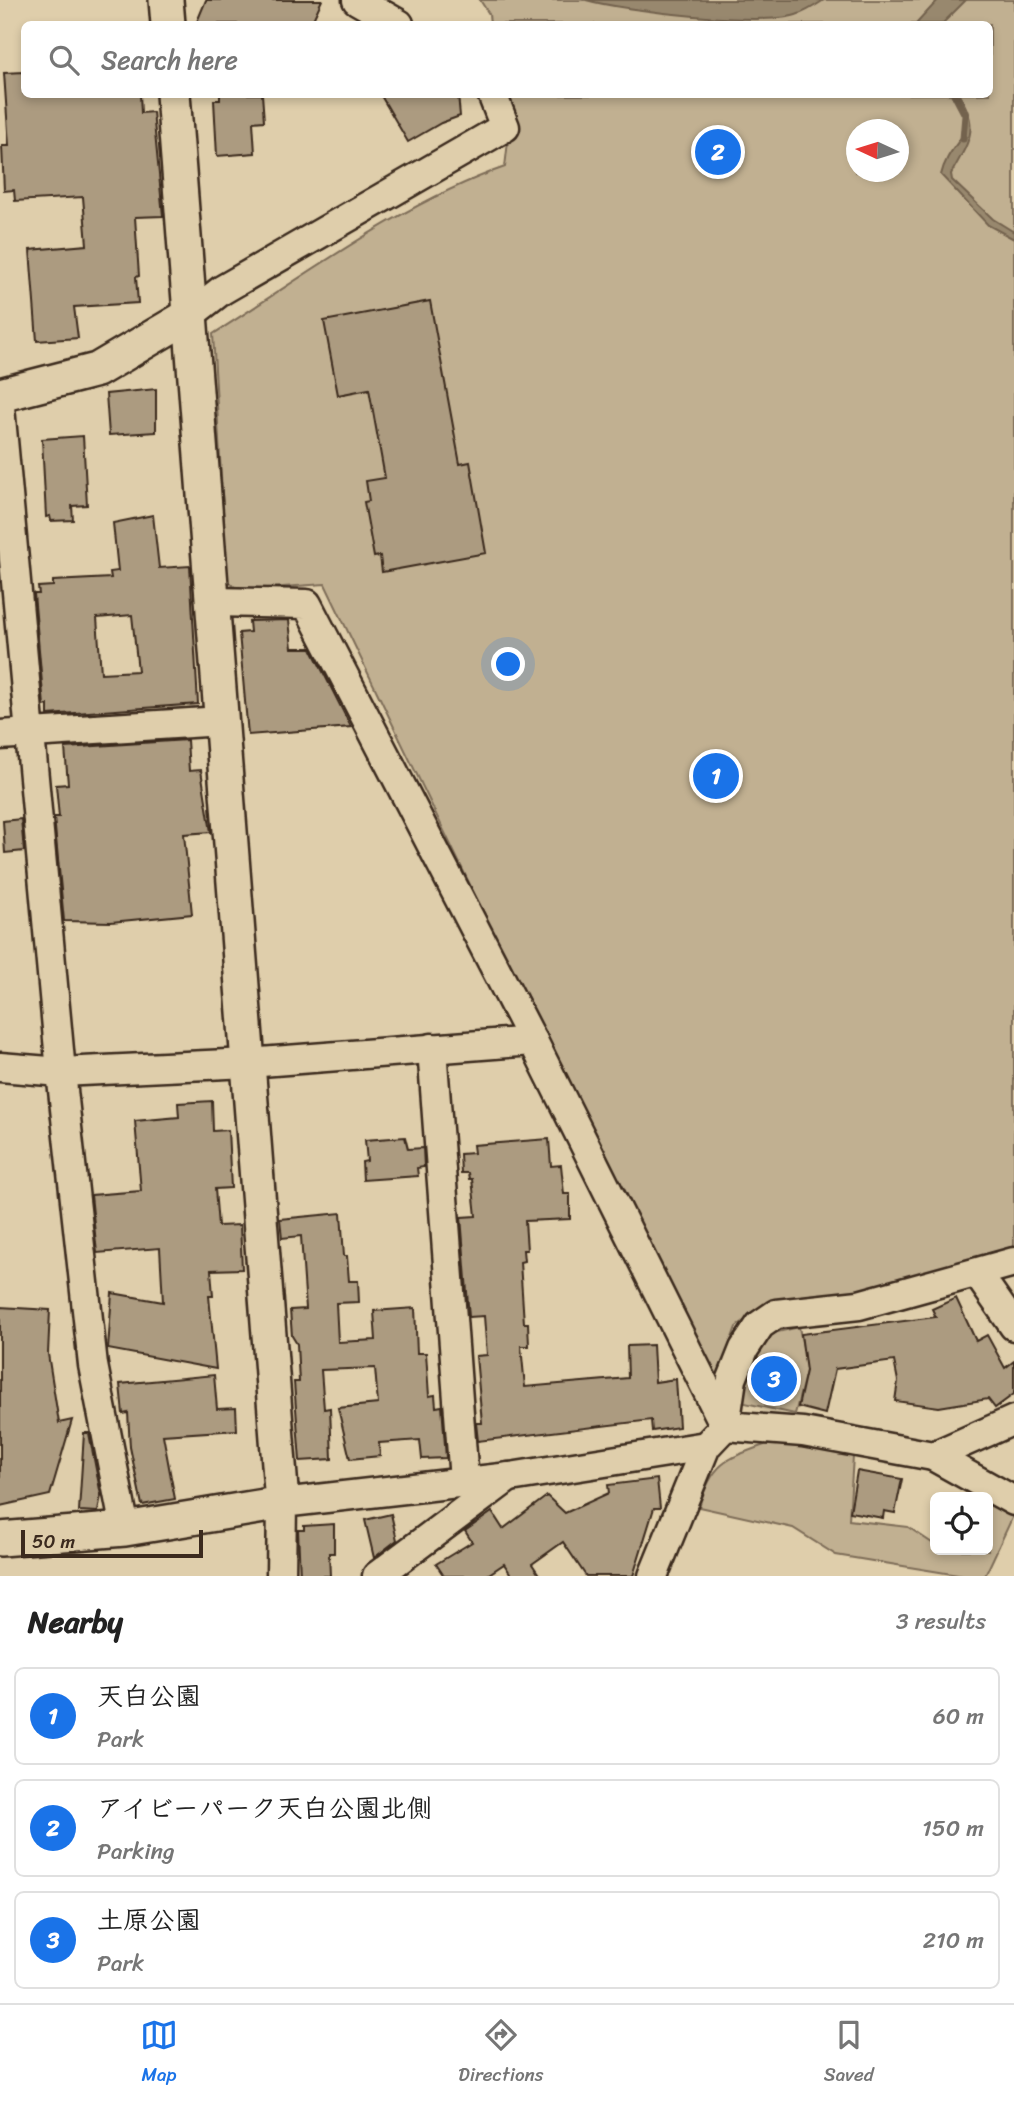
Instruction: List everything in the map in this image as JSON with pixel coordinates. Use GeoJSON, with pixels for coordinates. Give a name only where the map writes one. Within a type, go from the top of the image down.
{"type":"FeatureCollection","features":[{"type":"Feature","properties":{"kind":"street"},"geometry":{"type":"LineString","coordinates":[[166,0],[167,21]]}},
{"type":"Feature","properties":{"kind":"street"},"geometry":{"type":"LineString","coordinates":[[357,0],[395,21]]}},
{"type":"Feature","properties":{"kind":"street"},"geometry":{"type":"LineString","coordinates":[[173,98],[282,1503],[281,1576]]}},
{"type":"Feature","properties":{"kind":"street"},"geometry":{"type":"LineString","coordinates":[[0,395],[97,370],[190,315],[222,290],[505,127],[494,98]]}},
{"type":"Feature","properties":{"kind":"street"},"geometry":{"type":"LineString","coordinates":[[0,407],[61,1072],[93,1365],[125,1529]]}},
{"type":"Feature","properties":{"kind":"street"},"geometry":{"type":"LineString","coordinates":[[212,602],[307,604],[533,1041],[725,1426]]}},
{"type":"Feature","properties":{"kind":"street"},"geometry":{"type":"LineString","coordinates":[[0,735],[222,720]]}},
{"type":"Feature","properties":{"kind":"street"},"geometry":{"type":"LineString","coordinates":[[0,1067],[61,1072],[248,1063],[533,1041]]}},
{"type":"Feature","properties":{"kind":"street"},"geometry":{"type":"LineString","coordinates":[[432,1048],[464,1481]]}},
{"type":"Feature","properties":{"kind":"street"},"geometry":{"type":"LineString","coordinates":[[653,1576],[706,1446],[725,1426],[732,1379],[744,1349],[760,1325],[776,1314],[859,1305],[1014,1262]]}},
{"type":"Feature","properties":{"kind":"street"},"geometry":{"type":"LineString","coordinates":[[978,1273],[1014,1326]]}},
{"type":"Feature","properties":{"kind":"street"},"geometry":{"type":"LineString","coordinates":[[933,1456],[1014,1420]]}},
{"type":"Feature","properties":{"kind":"street"},"geometry":{"type":"LineString","coordinates":[[725,1426],[803,1432],[933,1456],[1014,1501]]}},
{"type":"Feature","properties":{"kind":"street"},"geometry":{"type":"LineString","coordinates":[[0,1539],[125,1529],[282,1503],[510,1477],[706,1446]]}},
{"type":"Feature","properties":{"kind":"street"},"geometry":{"type":"LineString","coordinates":[[377,1576],[510,1477]]}},
{"type":"Feature","properties":{"kind":"shaded area"},"geometry":{"type":"Polygon","coordinates":[[[480,0],[1014,0],[1014,1247],[867,1291],[762,1307],[736,1327],[713,1389],[325,584],[239,590],[227,581],[213,334],[392,220],[467,182],[505,167],[512,107],[509,98],[993,98],[993,21],[490,21],[489,14],[480,0]]]}},
{"type":"Feature","properties":{"kind":"shaded area"},"geometry":{"type":"Polygon","coordinates":[[[586,0],[824,0],[796,15],[753,19],[660,12],[586,0]]]}},
{"type":"Feature","properties":{"kind":"shaded area"},"geometry":{"type":"Polygon","coordinates":[[[938,0],[966,0],[945,21],[919,21],[938,0]]]}},
{"type":"Feature","properties":{"kind":"shaded area"},"geometry":{"type":"Polygon","coordinates":[[[956,98],[961,98],[966,107],[971,126],[967,144],[951,174],[952,180],[993,219],[1014,232],[1014,239],[988,225],[941,175],[945,162],[964,130],[962,110],[956,98]]]}},
{"type":"Feature","properties":{"kind":"shaded area"},"geometry":{"type":"Polygon","coordinates":[[[799,1327],[807,1367],[795,1414],[745,1403],[739,1390],[752,1358],[769,1334],[799,1327]]]}},
{"type":"Feature","properties":{"kind":"shaded area"},"geometry":{"type":"Polygon","coordinates":[[[767,1444],[796,1444],[853,1456],[849,1520],[908,1527],[930,1542],[930,1555],[993,1555],[993,1506],[1013,1516],[985,1576],[964,1576],[836,1555],[793,1528],[699,1507],[715,1472],[740,1454],[767,1444]]]}},
{"type":"Feature","properties":{"kind":"building"},"geometry":{"type":"Polygon","coordinates":[[[206,0],[322,0],[312,21],[197,21],[206,0]]]}},
{"type":"Feature","properties":{"kind":"building"},"geometry":{"type":"Polygon","coordinates":[[[21,72],[21,98],[140,98],[141,113],[153,112],[163,216],[135,217],[138,303],[74,307],[78,338],[37,341],[30,250],[87,245],[83,197],[15,201],[14,190],[4,191],[2,146],[9,146],[4,73],[21,72]]]}},
{"type":"Feature","properties":{"kind":"building"},"geometry":{"type":"Polygon","coordinates":[[[262,98],[264,121],[253,122],[255,153],[217,156],[214,100],[262,98]]]}},
{"type":"Feature","properties":{"kind":"building"},"geometry":{"type":"Polygon","coordinates":[[[382,98],[458,98],[460,116],[441,123],[408,142],[382,98]]]}},
{"type":"Feature","properties":{"kind":"building"},"geometry":{"type":"Polygon","coordinates":[[[430,301],[460,464],[470,462],[486,553],[382,572],[380,556],[374,557],[364,502],[369,501],[366,481],[385,478],[369,389],[338,395],[324,321],[430,301]]]}},
{"type":"Feature","properties":{"kind":"building"},"geometry":{"type":"Polygon","coordinates":[[[156,389],[156,432],[109,435],[106,394],[156,389]]]}},
{"type":"Feature","properties":{"kind":"building"},"geometry":{"type":"Polygon","coordinates":[[[83,436],[87,505],[72,506],[73,520],[51,521],[50,516],[46,517],[42,439],[83,436]]]}},
{"type":"Feature","properties":{"kind":"building"},"geometry":{"type":"Polygon","coordinates":[[[153,515],[159,568],[190,566],[198,704],[48,715],[48,705],[44,706],[34,594],[39,594],[38,587],[53,586],[53,581],[111,578],[110,572],[118,571],[113,523],[153,515]],[[132,615],[97,618],[101,673],[138,671],[132,615]]]}},
{"type":"Feature","properties":{"kind":"building"},"geometry":{"type":"Polygon","coordinates":[[[289,620],[292,648],[311,648],[351,727],[248,735],[239,633],[250,632],[249,621],[289,620]]]}},
{"type":"Feature","properties":{"kind":"building"},"geometry":{"type":"Polygon","coordinates":[[[187,740],[189,771],[201,770],[211,832],[184,834],[192,914],[111,922],[64,921],[54,817],[59,817],[56,785],[68,784],[65,748],[187,740]]]}},
{"type":"Feature","properties":{"kind":"building"},"geometry":{"type":"Polygon","coordinates":[[[21,819],[24,851],[5,853],[3,821],[21,819]]]}},
{"type":"Feature","properties":{"kind":"building"},"geometry":{"type":"Polygon","coordinates":[[[212,1101],[213,1131],[228,1130],[231,1188],[215,1189],[218,1226],[240,1225],[242,1269],[211,1270],[213,1296],[209,1296],[216,1369],[108,1349],[112,1293],[163,1302],[160,1248],[97,1253],[91,1195],[141,1191],[135,1121],[179,1117],[178,1103],[212,1101]]]}},
{"type":"Feature","properties":{"kind":"building"},"geometry":{"type":"Polygon","coordinates":[[[405,1137],[408,1149],[423,1148],[424,1167],[417,1168],[418,1176],[363,1180],[362,1162],[367,1161],[365,1140],[405,1137]]]}},
{"type":"Feature","properties":{"kind":"building"},"geometry":{"type":"Polygon","coordinates":[[[549,1139],[551,1166],[561,1165],[564,1194],[570,1194],[570,1219],[525,1221],[527,1250],[523,1250],[524,1261],[520,1262],[524,1323],[528,1323],[529,1346],[521,1346],[525,1387],[628,1378],[627,1346],[653,1345],[655,1382],[676,1379],[679,1427],[652,1431],[651,1420],[478,1441],[476,1423],[482,1423],[476,1356],[487,1355],[484,1316],[469,1317],[461,1217],[476,1216],[472,1179],[469,1179],[468,1173],[461,1173],[460,1154],[474,1153],[473,1145],[549,1139]]]}},
{"type":"Feature","properties":{"kind":"building"},"geometry":{"type":"Polygon","coordinates":[[[341,1213],[349,1281],[358,1281],[359,1302],[336,1303],[338,1342],[376,1340],[374,1311],[415,1308],[417,1353],[426,1353],[429,1396],[435,1395],[436,1407],[442,1406],[446,1458],[422,1459],[420,1440],[379,1443],[380,1456],[350,1459],[338,1408],[378,1404],[375,1368],[321,1370],[324,1409],[330,1408],[332,1459],[300,1461],[294,1382],[299,1382],[297,1344],[292,1336],[290,1310],[306,1309],[301,1236],[282,1238],[280,1219],[341,1213]]]}},
{"type":"Feature","properties":{"kind":"building"},"geometry":{"type":"Polygon","coordinates":[[[956,1298],[976,1341],[987,1335],[1005,1368],[1014,1361],[1014,1394],[995,1408],[988,1399],[939,1407],[895,1401],[898,1381],[894,1361],[835,1369],[825,1414],[798,1407],[806,1371],[801,1334],[936,1317],[932,1309],[956,1298]]]}},
{"type":"Feature","properties":{"kind":"building"},"geometry":{"type":"Polygon","coordinates":[[[0,1307],[50,1310],[48,1354],[59,1423],[72,1420],[50,1495],[0,1506],[0,1307]]]}},
{"type":"Feature","properties":{"kind":"building"},"geometry":{"type":"Polygon","coordinates":[[[214,1375],[217,1409],[236,1408],[237,1430],[163,1435],[175,1499],[142,1505],[130,1447],[128,1413],[123,1414],[120,1384],[214,1375]]]}},
{"type":"Feature","properties":{"kind":"building"},"geometry":{"type":"Polygon","coordinates":[[[84,1433],[89,1433],[101,1495],[98,1512],[79,1511],[84,1433]]]}},
{"type":"Feature","properties":{"kind":"building"},"geometry":{"type":"Polygon","coordinates":[[[857,1471],[902,1479],[895,1513],[884,1511],[883,1518],[850,1512],[857,1471]]]}},
{"type":"Feature","properties":{"kind":"building"},"geometry":{"type":"Polygon","coordinates":[[[657,1479],[660,1508],[654,1508],[633,1576],[586,1576],[563,1542],[532,1564],[540,1576],[512,1576],[504,1564],[486,1576],[444,1576],[436,1564],[472,1542],[465,1531],[492,1512],[503,1529],[547,1496],[565,1513],[609,1493],[608,1485],[657,1479]]]}},
{"type":"Feature","properties":{"kind":"building"},"geometry":{"type":"Polygon","coordinates":[[[391,1514],[397,1540],[374,1558],[365,1520],[391,1514]]]}},
{"type":"Feature","properties":{"kind":"building"},"geometry":{"type":"Polygon","coordinates":[[[334,1524],[334,1553],[329,1553],[330,1576],[300,1576],[298,1530],[304,1530],[304,1526],[334,1524]]]}},
{"type":"Feature","properties":{"kind":"waterway"},"geometry":{"type":"LineString","coordinates":[[956,98],[965,115],[963,139]]}},
{"type":"Feature","properties":{"kind":"place","name":"アイビーパーク天白公園北側"},"geometry":{"type":"Point","coordinates":[718,152]}},
{"type":"Feature","properties":{"kind":"place","name":"天白公園"},"geometry":{"type":"Point","coordinates":[716,776]}},
{"type":"Feature","properties":{"kind":"place","name":"土原公園"},"geometry":{"type":"Point","coordinates":[774,1379]}}]}
